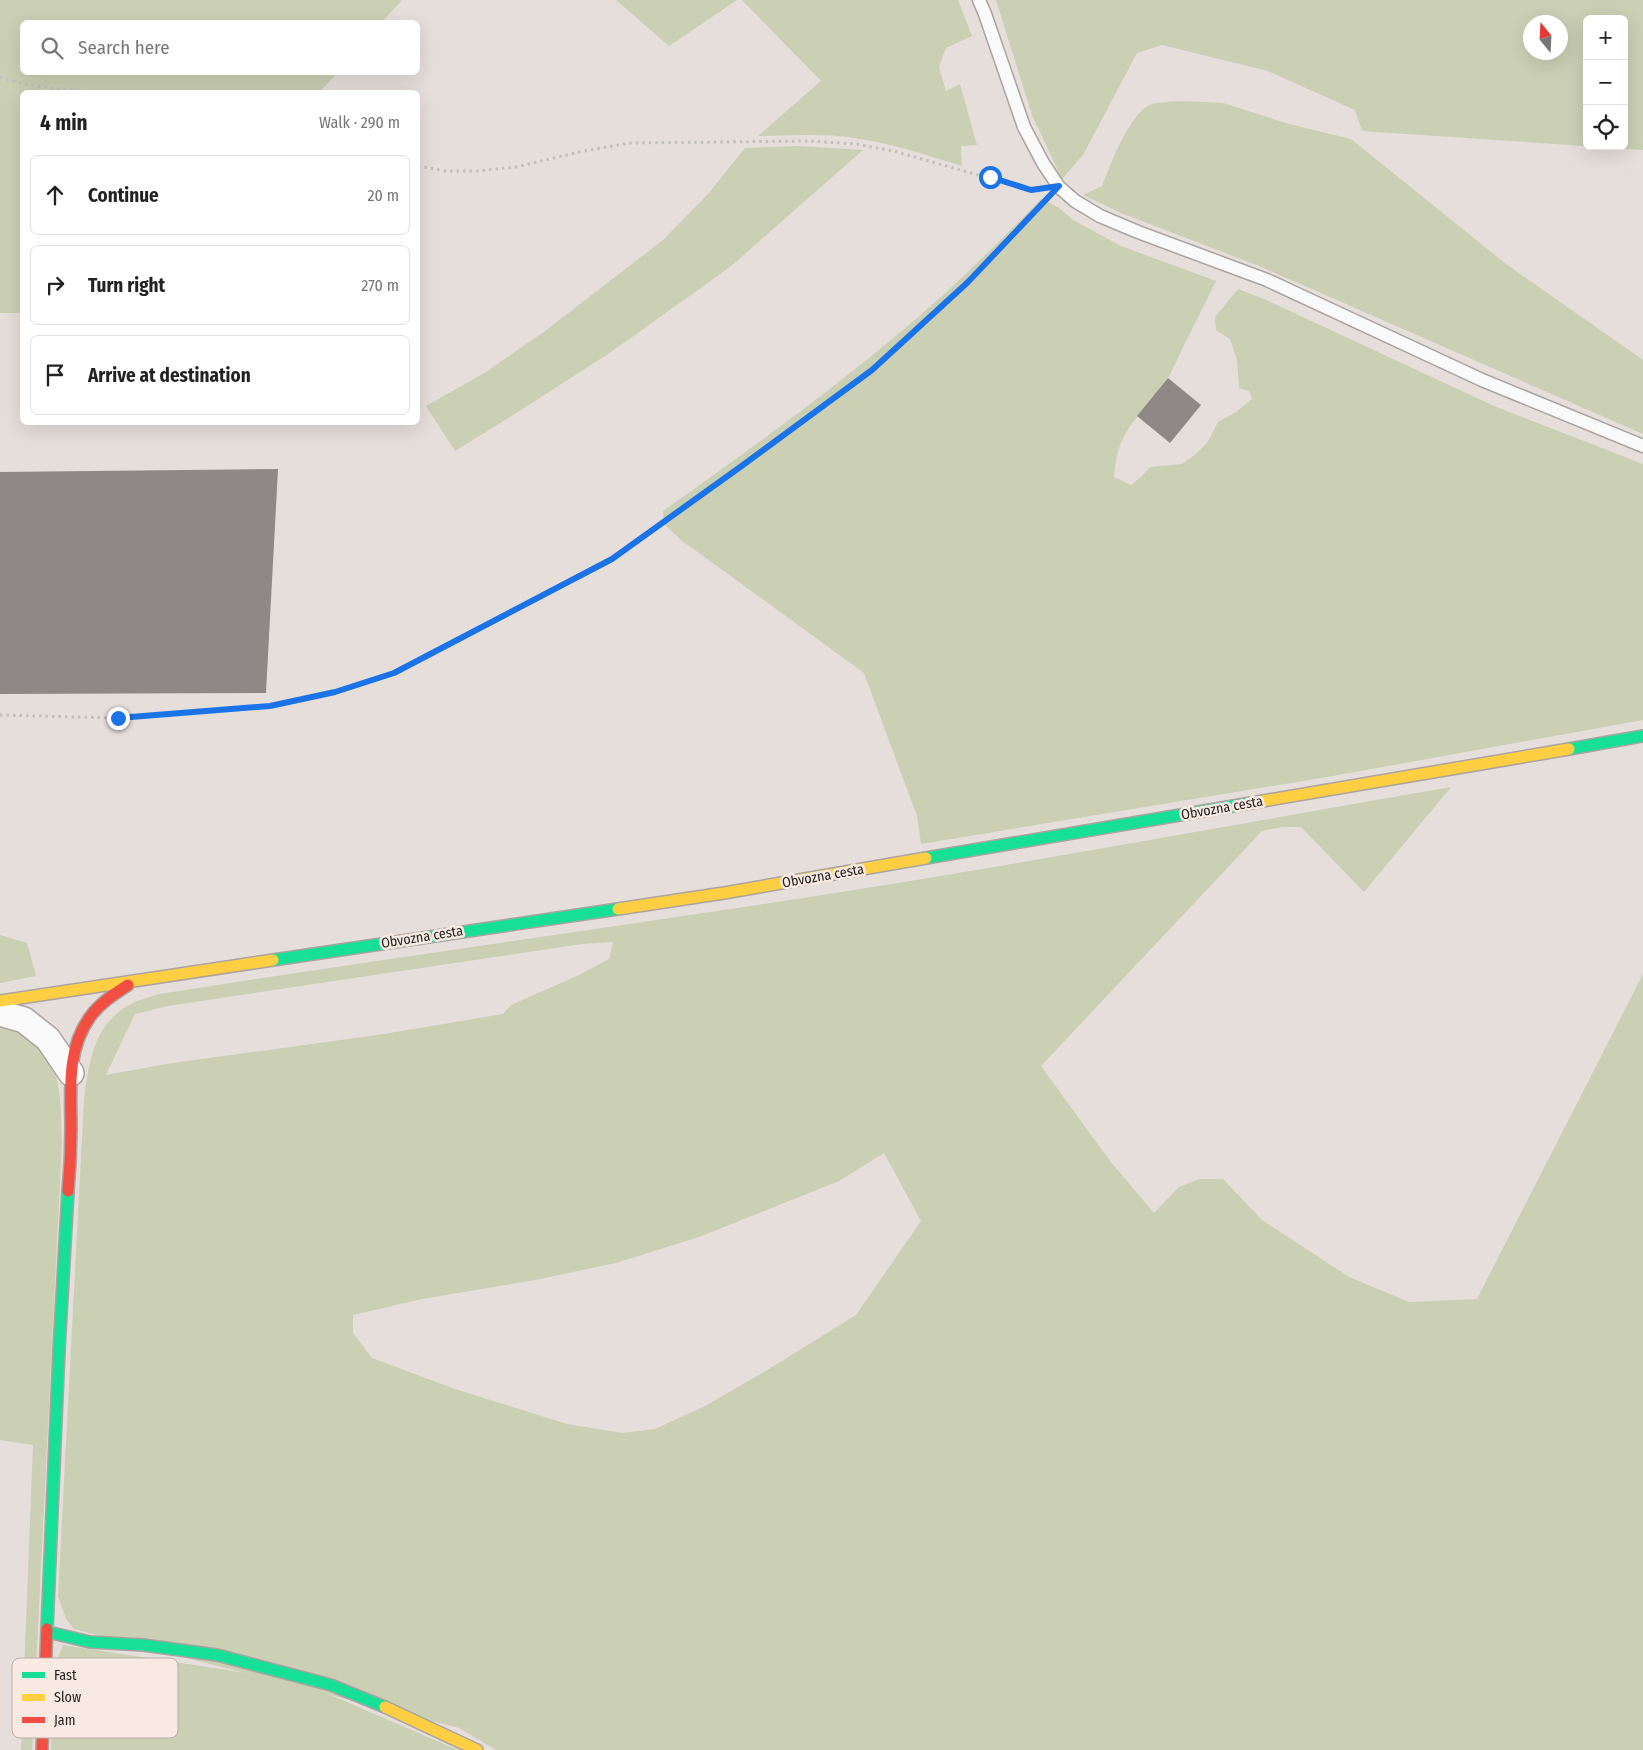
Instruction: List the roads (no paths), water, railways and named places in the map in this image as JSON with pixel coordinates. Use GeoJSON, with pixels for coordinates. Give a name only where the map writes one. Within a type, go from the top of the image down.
{"type":"FeatureCollection","features":[{"type":"Feature","properties":{"kind":"street","name":"Obvozna cesta"},"geometry":{"type":"LineString","coordinates":[[0,1001],[724,893],[1643,736]]}},
{"type":"Feature","properties":{"kind":"street"},"geometry":{"type":"LineString","coordinates":[[47,1658],[59,1330],[71,1142],[71,1073],[76,1046],[84,1025],[94,1010],[104,1000],[135,980]]}},
{"type":"Feature","properties":{"kind":"street"},"geometry":{"type":"LineString","coordinates":[[0,1013],[24,1020],[48,1039],[71,1073]]}},
{"type":"Feature","properties":{"kind":"street"},"geometry":{"type":"LineString","coordinates":[[48,1632],[90,1642],[144,1645],[217,1655],[300,1676],[331,1685],[376,1702],[477,1750]]}},
{"type":"Feature","properties":{"kind":"lane"},"geometry":{"type":"LineString","coordinates":[[979,0],[1024,127],[1042,163],[1059,186],[1075,201],[1100,216],[1266,280],[1482,380],[1643,446]]}}]}
